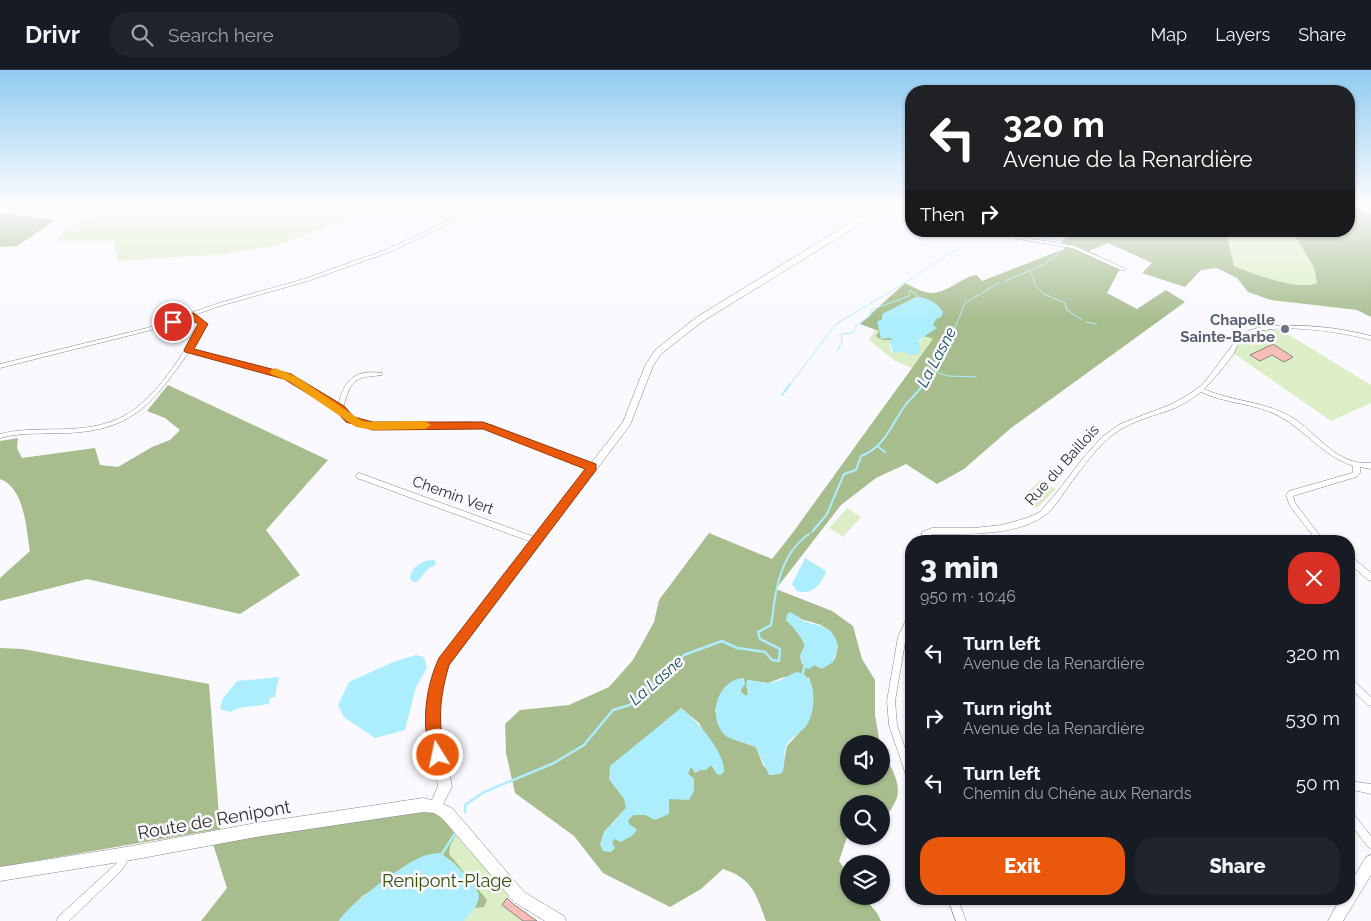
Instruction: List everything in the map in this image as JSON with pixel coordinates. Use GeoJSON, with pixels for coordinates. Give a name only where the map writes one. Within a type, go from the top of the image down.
{"type":"FeatureCollection","features":[{"type":"Feature","properties":{"kind":"street"},"geometry":{"type":"LineString","coordinates":[[0,366],[74,349],[167,324],[232,300],[298,283],[384,253],[408,242]]}},
{"type":"Feature","properties":{"kind":"street"},"geometry":{"type":"LineString","coordinates":[[559,921],[519,897],[447,813],[436,806],[445,787],[434,728],[434,693],[438,674],[451,650],[537,541],[626,423],[649,366],[666,344],[700,318],[825,242]]}},
{"type":"Feature","properties":{"kind":"street"},"geometry":{"type":"LineString","coordinates":[[1042,242],[1073,247],[1123,269]]}},
{"type":"Feature","properties":{"kind":"street"},"geometry":{"type":"LineString","coordinates":[[0,436],[27,430],[81,430],[103,426],[138,410],[155,396],[204,325],[190,315]]}},
{"type":"Feature","properties":{"kind":"street"},"geometry":{"type":"LineString","coordinates":[[1239,322],[1275,328]]}},
{"type":"Feature","properties":{"kind":"street","name":"Rue du Baillois"},"geometry":{"type":"LineString","coordinates":[[925,535],[932,531],[1000,529],[1034,519],[1047,510],[1102,442],[1115,429],[1184,401],[1201,390],[1241,336],[1258,329],[1275,328],[1350,332],[1371,338]]}},
{"type":"Feature","properties":{"kind":"street"},"geometry":{"type":"LineString","coordinates":[[188,350],[288,376],[340,409],[350,419],[373,426],[459,424],[492,427],[592,467]]}},
{"type":"Feature","properties":{"kind":"street"},"geometry":{"type":"LineString","coordinates":[[340,409],[350,380],[359,375],[380,374]]}},
{"type":"Feature","properties":{"kind":"street"},"geometry":{"type":"LineString","coordinates":[[1201,390],[1218,398],[1280,414],[1335,457],[1356,466],[1371,466]]}},
{"type":"Feature","properties":{"kind":"street"},"geometry":{"type":"LineString","coordinates":[[1316,535],[1292,504],[1289,495],[1291,492],[1354,475],[1357,473],[1356,466]]}},
{"type":"Feature","properties":{"kind":"street","name":"Chemin Vert"},"geometry":{"type":"LineString","coordinates":[[359,476],[537,541]]}},
{"type":"Feature","properties":{"kind":"street"},"geometry":{"type":"LineString","coordinates":[[1355,564],[1371,578]]}},
{"type":"Feature","properties":{"kind":"street"},"geometry":{"type":"LineString","coordinates":[[905,636],[898,656],[891,708],[896,735],[905,761]]}},
{"type":"Feature","properties":{"kind":"street"},"geometry":{"type":"LineString","coordinates":[[1355,687],[1371,702]]}},
{"type":"Feature","properties":{"kind":"street"},"geometry":{"type":"LineString","coordinates":[[1355,786],[1371,789]]}},
{"type":"Feature","properties":{"kind":"street","name":"Route de Renipont"},"geometry":{"type":"LineString","coordinates":[[0,874],[394,808],[416,805],[436,806]]}},
{"type":"Feature","properties":{"kind":"street"},"geometry":{"type":"LineString","coordinates":[[1355,823],[1371,844]]}},
{"type":"Feature","properties":{"kind":"street"},"geometry":{"type":"LineString","coordinates":[[62,921],[119,867],[126,854]]}},
{"type":"Feature","properties":{"kind":"street"},"geometry":{"type":"LineString","coordinates":[[1355,888],[1371,862]]}},
{"type":"Feature","properties":{"kind":"street"},"geometry":{"type":"LineString","coordinates":[[955,905],[961,921]]}},
{"type":"Feature","properties":{"kind":"street"},"geometry":{"type":"LineString","coordinates":[[1335,921],[1345,905]]}},
{"type":"Feature","properties":{"kind":"green space"},"geometry":{"type":"Polygon","coordinates":[[[0,242],[23,242],[17,246],[0,247],[0,242]]]}},
{"type":"Feature","properties":{"kind":"green space"},"geometry":{"type":"Polygon","coordinates":[[[114,242],[288,242],[280,245],[225,254],[118,261],[114,242]]]}},
{"type":"Feature","properties":{"kind":"green space"},"geometry":{"type":"Polygon","coordinates":[[[1061,242],[1228,242],[1234,266],[1276,281],[1300,285],[1317,283],[1314,267],[1299,242],[1371,242],[1371,317],[1357,310],[1271,300],[1248,292],[1237,278],[1217,268],[1201,270],[1185,287],[1142,273],[1152,263],[1108,243],[1089,251],[1121,267],[1107,293],[1137,309],[1166,290],[1185,302],[1011,428],[964,469],[937,484],[906,464],[876,478],[841,505],[776,589],[832,611],[853,626],[862,659],[875,680],[875,715],[878,735],[840,735],[840,785],[890,785],[890,766],[897,783],[897,797],[890,810],[890,795],[840,795],[840,845],[844,845],[839,861],[840,905],[870,905],[881,921],[766,921],[752,888],[741,877],[723,869],[701,889],[670,907],[603,873],[574,836],[515,793],[506,753],[505,724],[520,710],[569,705],[609,687],[633,660],[654,622],[659,600],[709,533],[772,559],[791,535],[933,339],[917,336],[894,340],[881,339],[876,336],[879,331],[860,324],[905,283],[932,293],[944,290],[974,275],[977,275],[982,281],[1064,249],[1061,242]],[[797,616],[786,620],[805,645],[800,656],[802,664],[815,665],[820,668],[835,659],[838,646],[830,631],[821,625],[797,616]],[[784,677],[768,683],[747,680],[748,695],[746,696],[741,693],[741,687],[745,684],[719,697],[715,711],[733,739],[756,747],[763,765],[772,775],[782,773],[787,746],[807,724],[810,717],[813,692],[809,678],[784,677]],[[681,708],[609,779],[625,799],[626,808],[604,832],[612,842],[615,838],[621,842],[636,829],[628,824],[628,820],[633,815],[645,815],[668,807],[669,799],[675,798],[694,779],[688,774],[690,768],[695,771],[711,765],[716,772],[724,768],[699,723],[681,708]]]}},
{"type":"Feature","properties":{"kind":"green space"},"geometry":{"type":"Polygon","coordinates":[[[1228,242],[1299,242],[1314,266],[1317,283],[1300,285],[1288,283],[1263,277],[1233,266],[1228,242]]]}},
{"type":"Feature","properties":{"kind":"green space"},"geometry":{"type":"Polygon","coordinates":[[[875,330],[879,331],[887,341],[892,339],[893,341],[889,344],[891,351],[905,351],[909,355],[917,352],[919,342],[926,336],[934,339],[912,368],[895,361],[869,340],[875,330]]]}},
{"type":"Feature","properties":{"kind":"green space"},"geometry":{"type":"Polygon","coordinates":[[[1281,330],[1371,385],[1371,403],[1331,421],[1233,353],[1243,341],[1253,334],[1281,330]]]}},
{"type":"Feature","properties":{"kind":"green space"},"geometry":{"type":"Polygon","coordinates":[[[168,385],[328,460],[266,530],[300,575],[240,614],[87,579],[0,601],[0,578],[30,551],[23,510],[19,500],[15,491],[0,479],[0,441],[18,438],[17,448],[22,458],[95,448],[100,465],[118,467],[152,447],[170,440],[180,430],[165,418],[147,411],[168,385]]]}},
{"type":"Feature","properties":{"kind":"green space"},"geometry":{"type":"Polygon","coordinates":[[[1040,480],[1056,489],[1037,508],[1022,499],[1040,480]]]}},
{"type":"Feature","properties":{"kind":"green space"},"geometry":{"type":"Polygon","coordinates":[[[847,508],[861,517],[843,537],[829,528],[847,508]]]}},
{"type":"Feature","properties":{"kind":"green space"},"geometry":{"type":"Polygon","coordinates":[[[0,648],[23,649],[209,684],[220,829],[0,867],[0,648]]]}},
{"type":"Feature","properties":{"kind":"green space"},"geometry":{"type":"Polygon","coordinates":[[[435,812],[457,833],[450,846],[449,854],[487,900],[484,907],[475,908],[477,902],[455,864],[442,854],[362,896],[339,921],[201,921],[227,888],[213,844],[384,815],[435,812]]]}},
{"type":"Feature","properties":{"kind":"green space","name":"Renipont-Plage"},"geometry":{"type":"Polygon","coordinates":[[[455,831],[510,895],[507,899],[538,921],[326,921],[455,831]]]}},
{"type":"Feature","properties":{"kind":"water"},"geometry":{"type":"Polygon","coordinates":[[[916,297],[931,301],[941,309],[943,312],[941,317],[936,319],[933,325],[937,328],[919,340],[920,349],[918,354],[909,355],[903,351],[894,353],[889,342],[893,340],[890,338],[881,339],[877,321],[882,320],[882,314],[916,297]]]}},
{"type":"Feature","properties":{"kind":"water"},"geometry":{"type":"Polygon","coordinates":[[[805,558],[826,571],[816,588],[802,592],[797,591],[792,584],[805,558]]]}},
{"type":"Feature","properties":{"kind":"water"},"geometry":{"type":"Polygon","coordinates":[[[432,560],[436,561],[435,565],[428,569],[417,582],[413,582],[410,578],[415,567],[432,560]]]}},
{"type":"Feature","properties":{"kind":"water"},"geometry":{"type":"Polygon","coordinates":[[[790,612],[806,622],[822,626],[832,632],[838,646],[833,662],[822,669],[815,665],[809,669],[804,668],[800,656],[805,645],[786,620],[787,614],[790,612]]]}},
{"type":"Feature","properties":{"kind":"water"},"geometry":{"type":"Polygon","coordinates":[[[416,655],[424,657],[427,668],[416,687],[405,730],[375,738],[344,717],[338,705],[349,682],[393,662],[416,655]]]}},
{"type":"Feature","properties":{"kind":"water"},"geometry":{"type":"Polygon","coordinates":[[[796,672],[803,674],[812,685],[814,701],[811,717],[806,726],[786,746],[782,773],[769,775],[756,747],[729,738],[720,729],[717,720],[717,701],[727,685],[735,680],[744,678],[745,684],[740,691],[746,696],[749,692],[746,687],[747,680],[768,683],[778,681],[796,672]]]}},
{"type":"Feature","properties":{"kind":"water"},"geometry":{"type":"Polygon","coordinates":[[[279,677],[275,697],[270,698],[269,704],[239,708],[230,712],[220,709],[222,700],[237,681],[279,677]]]}},
{"type":"Feature","properties":{"kind":"water"},"geometry":{"type":"Polygon","coordinates":[[[681,708],[694,720],[715,746],[720,755],[724,772],[720,775],[716,774],[711,765],[706,770],[700,770],[695,773],[690,768],[688,774],[694,779],[694,791],[689,800],[669,799],[669,814],[655,820],[645,815],[633,815],[628,820],[629,824],[637,830],[633,835],[621,842],[615,839],[612,842],[615,848],[611,852],[603,851],[600,844],[604,832],[626,808],[624,799],[609,779],[610,766],[681,708]]]}},
{"type":"Feature","properties":{"kind":"water"},"geometry":{"type":"Polygon","coordinates":[[[439,853],[463,872],[478,892],[477,904],[464,921],[339,921],[352,906],[409,863],[430,854],[439,853]]]}},
{"type":"Feature","properties":{"kind":"building"},"geometry":{"type":"Polygon","coordinates":[[[1273,344],[1293,357],[1284,362],[1272,355],[1260,361],[1250,355],[1273,344]]]}},
{"type":"Feature","properties":{"kind":"building"},"geometry":{"type":"Polygon","coordinates":[[[507,898],[537,921],[523,921],[502,905],[507,898]]]}},
{"type":"Feature","properties":{"kind":"waterway","name":"La Lasne"},"geometry":{"type":"LineString","coordinates":[[1029,271],[1043,265],[1064,249],[1064,246]]}},
{"type":"Feature","properties":{"kind":"waterway"},"geometry":{"type":"LineString","coordinates":[[789,386],[836,324],[905,283],[940,259],[960,249]]}},
{"type":"Feature","properties":{"kind":"waterway","name":"La Lasne"},"geometry":{"type":"LineString","coordinates":[[1005,281],[1029,271]]}},
{"type":"Feature","properties":{"kind":"waterway"},"geometry":{"type":"LineString","coordinates":[[1029,271],[1034,278],[1034,284],[1044,294],[1065,303],[1067,310],[1082,320]]}},
{"type":"Feature","properties":{"kind":"waterway","name":"La Lasne"},"geometry":{"type":"LineString","coordinates":[[931,370],[954,330],[965,303],[1000,282]]}},
{"type":"Feature","properties":{"kind":"waterway"},"geometry":{"type":"LineString","coordinates":[[837,352],[842,341],[841,334],[853,333],[856,326],[870,316],[871,310],[909,296],[910,290],[919,297]]}},
{"type":"Feature","properties":{"kind":"waterway"},"geometry":{"type":"LineString","coordinates":[[1086,322],[1096,324]]}},
{"type":"Feature","properties":{"kind":"waterway","name":"La Lasne"},"geometry":{"type":"LineString","coordinates":[[922,386],[931,370]]}},
{"type":"Feature","properties":{"kind":"waterway"},"geometry":{"type":"LineString","coordinates":[[931,370],[948,376],[976,377]]}},
{"type":"Feature","properties":{"kind":"waterway"},"geometry":{"type":"LineString","coordinates":[[782,395],[790,384]]}},
{"type":"Feature","properties":{"kind":"waterway","name":"La Lasne"},"geometry":{"type":"LineString","coordinates":[[878,446],[907,403],[923,384]]}},
{"type":"Feature","properties":{"kind":"waterway","name":"La Lasne"},"geometry":{"type":"LineString","coordinates":[[812,532],[827,514],[844,474],[856,470],[861,456],[878,446]]}},
{"type":"Feature","properties":{"kind":"waterway"},"geometry":{"type":"LineString","coordinates":[[878,446],[885,452]]}},
{"type":"Feature","properties":{"kind":"waterway","name":"La Lasne"},"geometry":{"type":"LineString","coordinates":[[772,620],[781,573],[792,551],[809,534]]}},
{"type":"Feature","properties":{"kind":"waterway","name":"La Lasne"},"geometry":{"type":"LineString","coordinates":[[465,812],[465,805],[484,792],[554,763],[584,745],[613,710],[630,705],[658,678],[669,674],[684,655],[722,641],[737,648],[765,652],[772,660],[779,661],[780,649],[760,639],[758,632],[771,625],[772,619]]}},
{"type":"Feature","properties":{"kind":"waterway"},"geometry":{"type":"LineString","coordinates":[[803,673],[804,668]]}},
{"type":"Feature","properties":{"kind":"waterway","name":"La Lasne"},"geometry":{"type":"LineString","coordinates":[[441,855],[456,832]]}},
{"type":"Feature","properties":{"kind":"slow traffic"},"geometry":{"type":"LineString","coordinates":[[275,371],[288,376],[360,424],[373,426],[425,425]]}},
{"type":"Feature","properties":{"kind":"place","name":"Chapelle Sainte-Barbe"},"geometry":{"type":"Point","coordinates":[1285,329]}},
{"type":"Feature","properties":{"kind":"route"},"geometry":{"type":"LineString","coordinates":[[173,322],[190,315],[204,324],[188,350],[288,376],[360,424],[373,426],[471,424],[492,427],[592,467],[537,541],[451,650],[444,662],[438,674],[434,693],[434,728],[438,755]]}}]}
